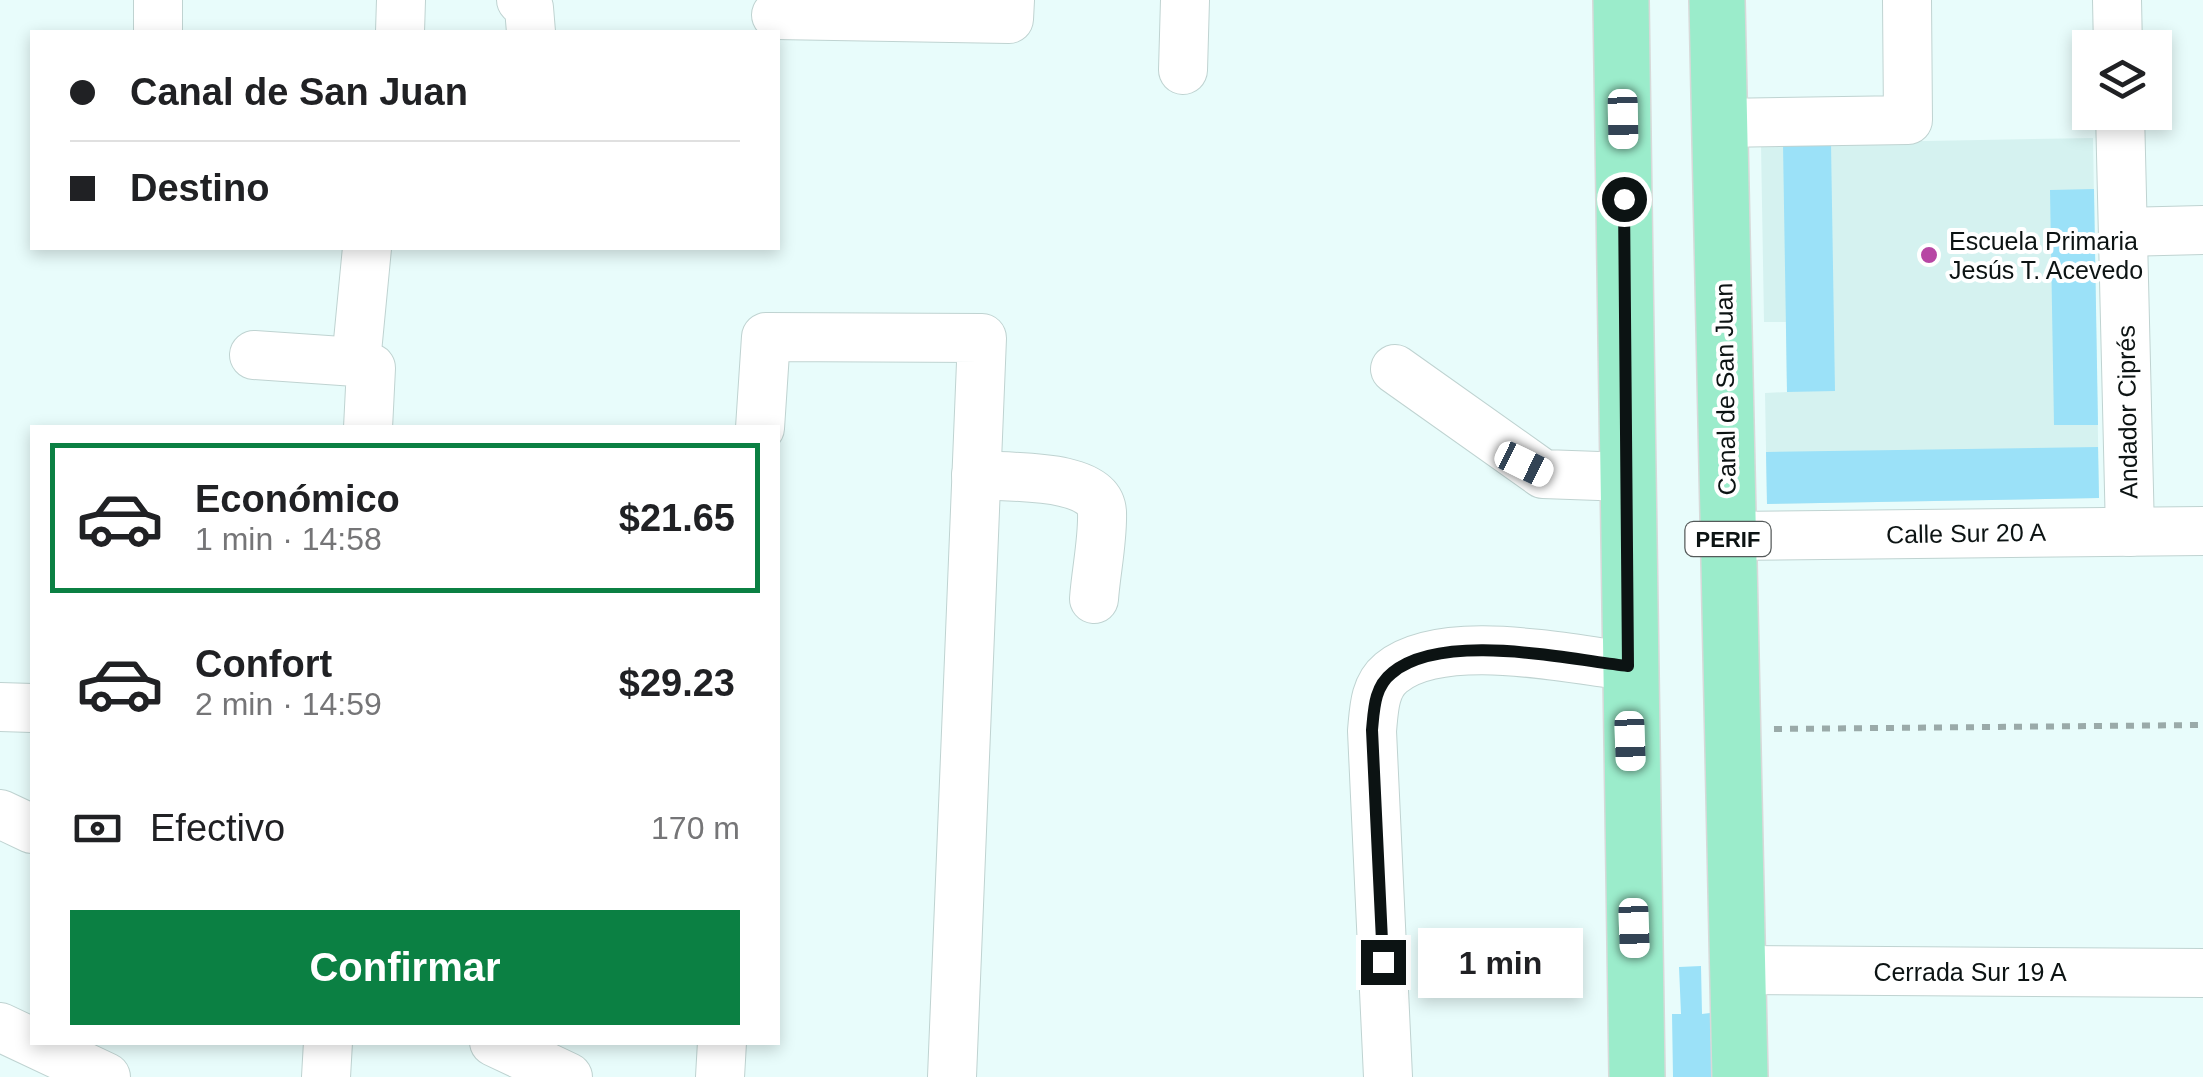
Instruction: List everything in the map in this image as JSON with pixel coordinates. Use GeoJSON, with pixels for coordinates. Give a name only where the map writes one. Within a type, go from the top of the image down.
{"type":"FeatureCollection","features":[{"type":"Feature","properties":{"kind":"main road"},"geometry":{"type":"LineString","coordinates":[[1622,0],[1628,666],[1637,1077]]}},
{"type":"Feature","properties":{"kind":"main road","name":"Canal de San Juan"},"geometry":{"type":"LineString","coordinates":[[1717,0],[1740,1077]]}},
{"type":"Feature","properties":{"kind":"street"},"geometry":{"type":"LineString","coordinates":[[158,0],[158,30]]}},
{"type":"Feature","properties":{"kind":"street"},"geometry":{"type":"LineString","coordinates":[[400,30],[401,0]]}},
{"type":"Feature","properties":{"kind":"street"},"geometry":{"type":"LineString","coordinates":[[521,0],[529,8],[531,30]]}},
{"type":"Feature","properties":{"kind":"street"},"geometry":{"type":"LineString","coordinates":[[776,16],[1009,19],[1010,0]]}},
{"type":"Feature","properties":{"kind":"street"},"geometry":{"type":"LineString","coordinates":[[1183,70],[1185,0]]}},
{"type":"Feature","properties":{"kind":"street"},"geometry":{"type":"LineString","coordinates":[[1720,122],[1908,120],[1906,0]]}},
{"type":"Feature","properties":{"kind":"street"},"geometry":{"type":"LineString","coordinates":[[2117,0],[2118,30]]}},
{"type":"Feature","properties":{"kind":"street","name":"Andador Ciprés"},"geometry":{"type":"LineString","coordinates":[[2120,130],[2130,532]]}},
{"type":"Feature","properties":{"kind":"street"},"geometry":{"type":"LineString","coordinates":[[2122,232],[2203,230]]}},
{"type":"Feature","properties":{"kind":"street"},"geometry":{"type":"LineString","coordinates":[[356,362],[367,250]]}},
{"type":"Feature","properties":{"kind":"street"},"geometry":{"type":"LineString","coordinates":[[760,425],[766,337],[982,338],[952,1077]]}},
{"type":"Feature","properties":{"kind":"street"},"geometry":{"type":"LineString","coordinates":[[254,356],[356,362],[372,368],[368,425]]}},
{"type":"Feature","properties":{"kind":"street"},"geometry":{"type":"LineString","coordinates":[[1395,369],[1524,464],[1544,474],[1627,477]]}},
{"type":"Feature","properties":{"kind":"street"},"geometry":{"type":"LineString","coordinates":[[976,476],[1074,482],[1092,492],[1102,508],[1094,598]]}},
{"type":"Feature","properties":{"kind":"street","name":"Calle Sur 20 A"},"geometry":{"type":"LineString","coordinates":[[1728,536],[2203,530]]}},
{"type":"Feature","properties":{"kind":"street"},"geometry":{"type":"LineString","coordinates":[[1388,1077],[1372,730],[1375,699],[1390,674],[1423,657],[1488,650],[1628,666]]}},
{"type":"Feature","properties":{"kind":"street"},"geometry":{"type":"LineString","coordinates":[[0,706],[30,708]]}},
{"type":"Feature","properties":{"kind":"street"},"geometry":{"type":"LineString","coordinates":[[0,814],[30,828]]}},
{"type":"Feature","properties":{"kind":"street","name":"Cerrada Sur 19 A"},"geometry":{"type":"LineString","coordinates":[[1738,970],[2203,973]]}},
{"type":"Feature","properties":{"kind":"street"},"geometry":{"type":"LineString","coordinates":[[0,1027],[30,1041]]}},
{"type":"Feature","properties":{"kind":"street"},"geometry":{"type":"LineString","coordinates":[[38,1045],[106,1077]]}},
{"type":"Feature","properties":{"kind":"street"},"geometry":{"type":"LineString","coordinates":[[326,1077],[328,1045]]}},
{"type":"Feature","properties":{"kind":"street"},"geometry":{"type":"LineString","coordinates":[[720,1077],[722,1045]]}},
{"type":"Feature","properties":{"kind":"street"},"geometry":{"type":"LineString","coordinates":[[510,1046],[568,1077]]}},
{"type":"Feature","properties":{"kind":"street"},"geometry":{"type":"LineString","coordinates":[[0,1056],[44,1077]]}},
{"type":"Feature","properties":{"kind":"path"},"geometry":{"type":"LineString","coordinates":[[1733,730],[2203,725]]}},
{"type":"Feature","properties":{"kind":"shaded area","name":"Escuela Primaria Jesús T. Acevedo"},"geometry":{"type":"Polygon","coordinates":[[[2093,138],[2099,498],[1767,504],[1765,393],[1787,392],[1786,322],[1764,322],[1761,144],[2093,138]]]}},
{"type":"Feature","properties":{"kind":"building"},"geometry":{"type":"Polygon","coordinates":[[[1831,143],[1835,391],[1787,392],[1783,144],[1831,143]]]}},
{"type":"Feature","properties":{"kind":"building"},"geometry":{"type":"Polygon","coordinates":[[[2094,189],[2098,425],[2054,425],[2050,190],[2094,189]]]}},
{"type":"Feature","properties":{"kind":"building"},"geometry":{"type":"Polygon","coordinates":[[[2098,447],[2099,498],[1767,504],[1766,452],[2098,447]]]}},
{"type":"Feature","properties":{"kind":"building"},"geometry":{"type":"Polygon","coordinates":[[[1701,966],[1702,1014],[1710,1013],[1712,1077],[1673,1077],[1672,1014],[1681,1014],[1679,967],[1701,966]]]}},
{"type":"Feature","properties":{"kind":"place","name":"Escuela Primaria Jesús T. Acevedo"},"geometry":{"type":"Point","coordinates":[1929,255]}},
{"type":"Feature","properties":{"kind":"route"},"geometry":{"type":"LineString","coordinates":[[1383,962],[1372,730],[1375,699],[1390,674],[1423,657],[1488,650],[1628,666],[1624,199]]}}]}
